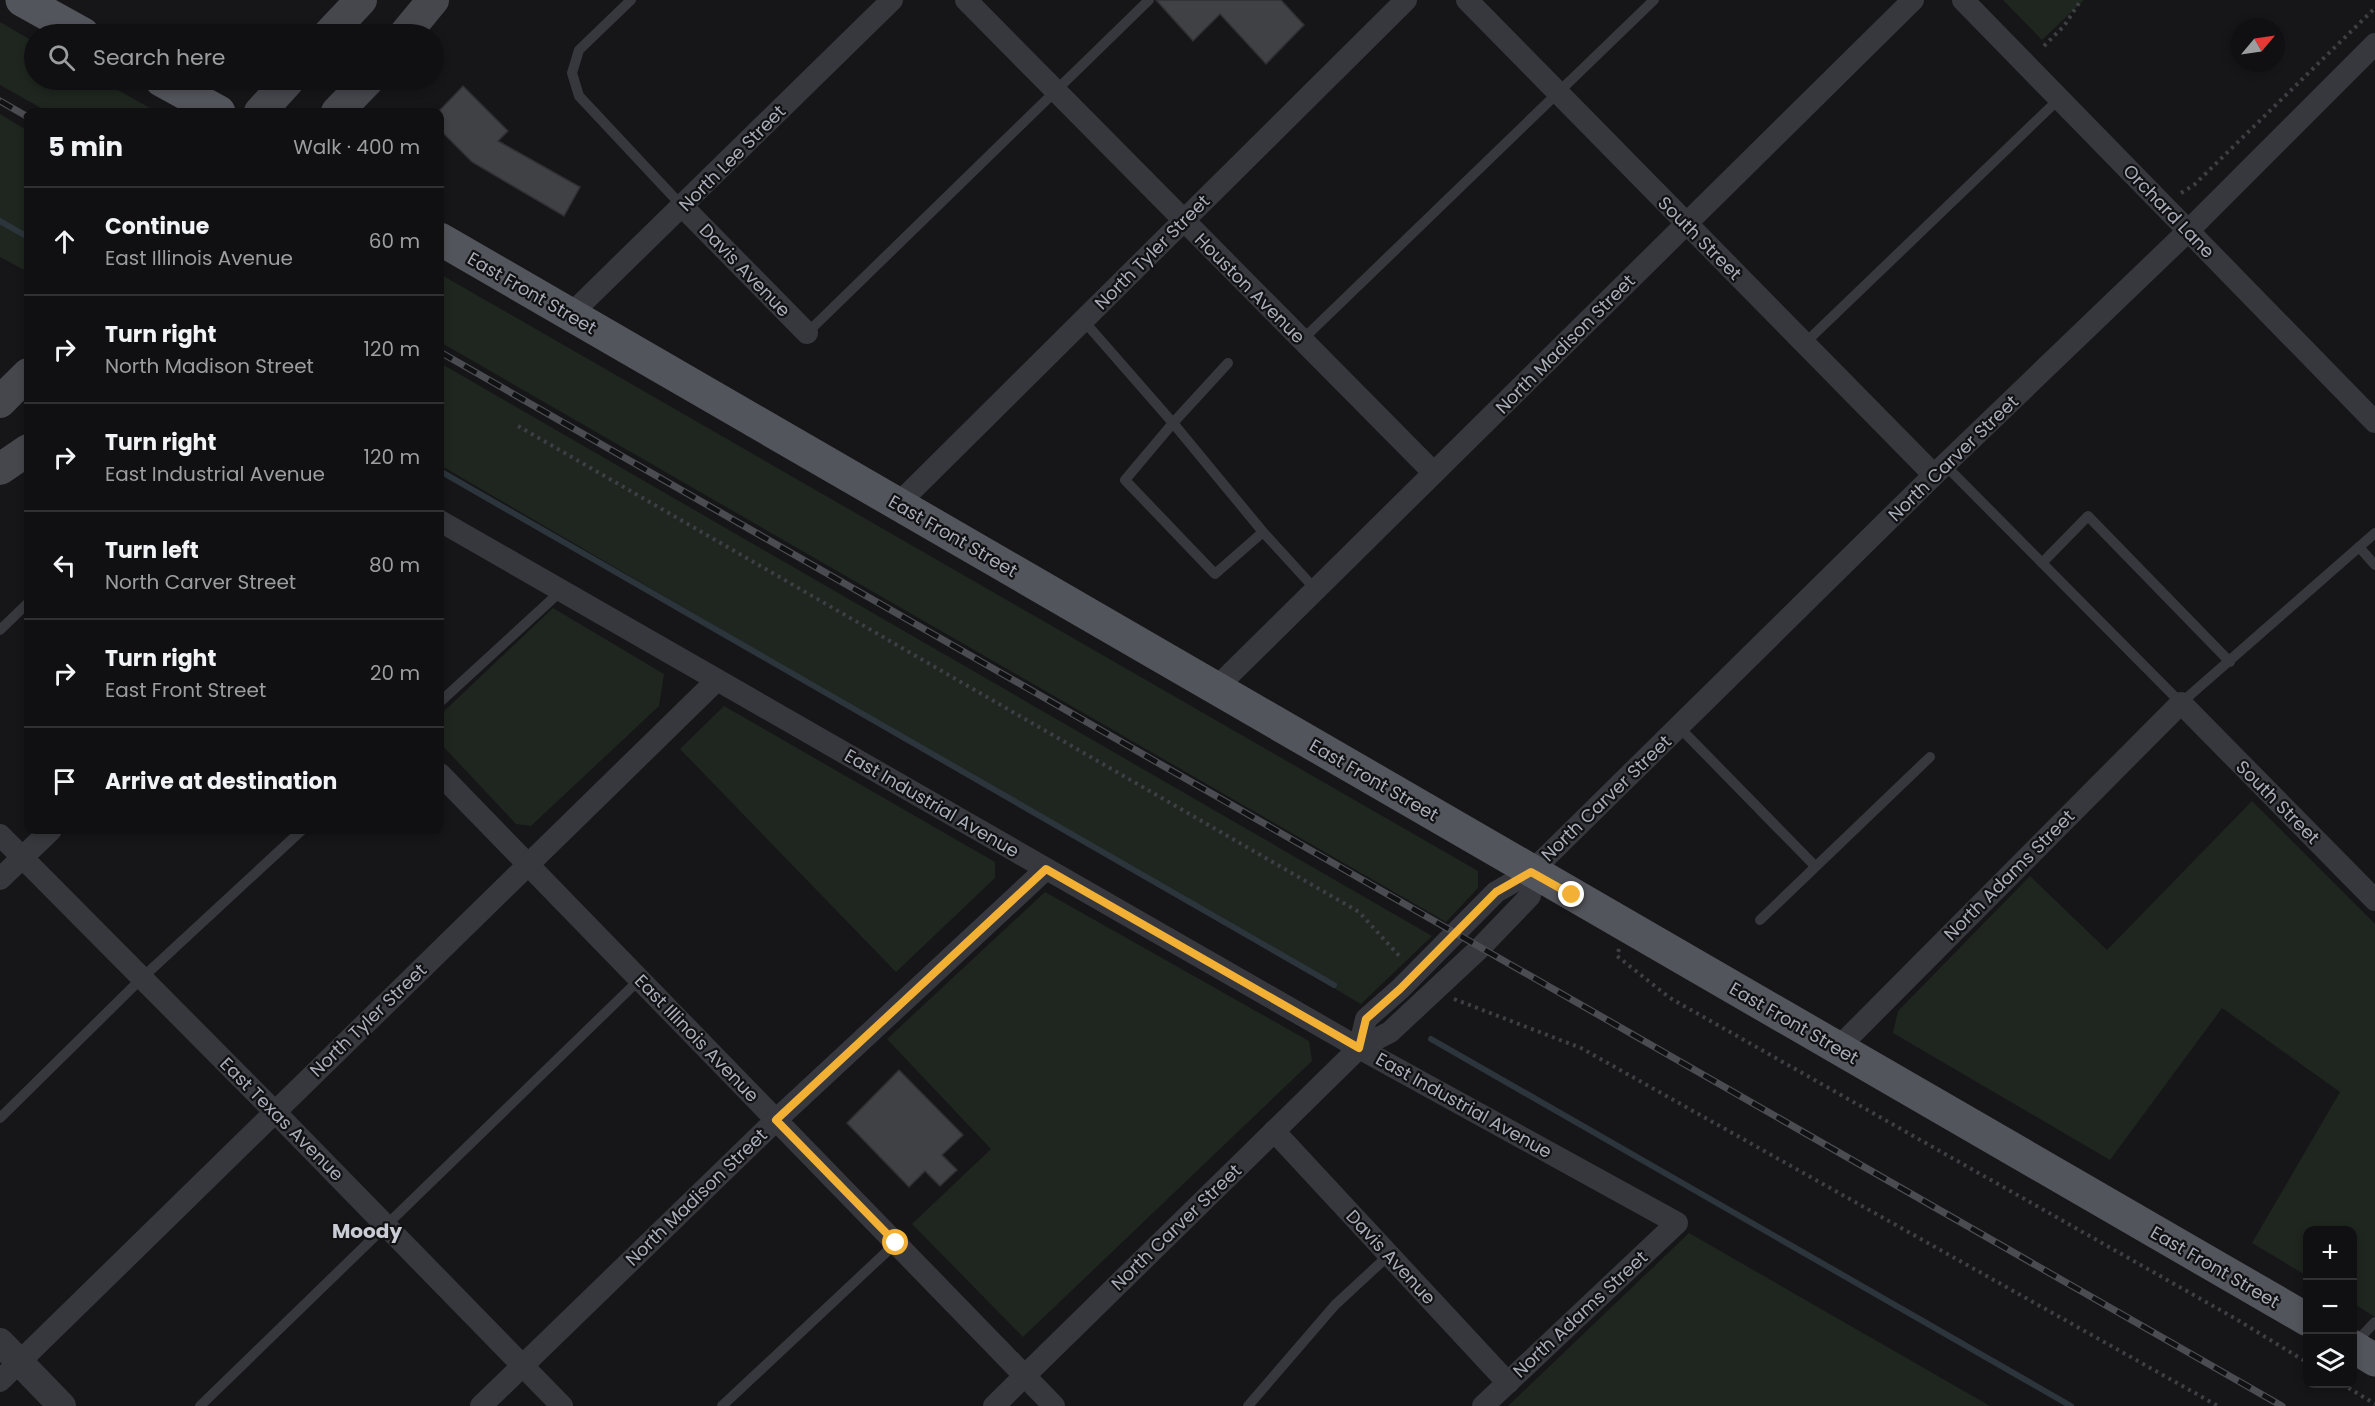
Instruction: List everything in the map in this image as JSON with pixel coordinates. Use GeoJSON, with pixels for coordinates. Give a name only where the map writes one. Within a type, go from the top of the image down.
{"type":"FeatureCollection","features":[{"type":"Feature","properties":{"kind":"main road"},"geometry":{"type":"LineString","coordinates":[[22,0],[64,24]]}},
{"type":"Feature","properties":{"kind":"main road"},"geometry":{"type":"LineString","coordinates":[[338,24],[361,0]]}},
{"type":"Feature","properties":{"kind":"main road"},"geometry":{"type":"LineString","coordinates":[[413,24],[433,0]]}},
{"type":"Feature","properties":{"kind":"main road"},"geometry":{"type":"LineString","coordinates":[[179,90],[212,108]]}},
{"type":"Feature","properties":{"kind":"main road"},"geometry":{"type":"LineString","coordinates":[[264,108],[280,90]]}},
{"type":"Feature","properties":{"kind":"main road"},"geometry":{"type":"LineString","coordinates":[[341,108],[358,90]]}},
{"type":"Feature","properties":{"kind":"main road","name":"East Front Street"},"geometry":{"type":"LineString","coordinates":[[444,241],[2303,1318]]}},
{"type":"Feature","properties":{"kind":"main road"},"geometry":{"type":"LineString","coordinates":[[0,402],[24,378]]}},
{"type":"Feature","properties":{"kind":"main road"},"geometry":{"type":"LineString","coordinates":[[0,469],[24,453]]}},
{"type":"Feature","properties":{"kind":"main road"},"geometry":{"type":"LineString","coordinates":[[2357,1349],[2375,1359]]}},
{"type":"Feature","properties":{"kind":"street","name":"North Lee Street"},"geometry":{"type":"LineString","coordinates":[[570,315],[683,207],[892,0]]}},
{"type":"Feature","properties":{"kind":"street","name":"Houston Avenue"},"geometry":{"type":"LineString","coordinates":[[966,0],[1434,473]]}},
{"type":"Feature","properties":{"kind":"street","name":"North Tyler Street"},"geometry":{"type":"LineString","coordinates":[[898,504],[1406,0]]}},
{"type":"Feature","properties":{"kind":"street","name":"South Street"},"geometry":{"type":"LineString","coordinates":[[1467,0],[1804,344],[1940,470]]}},
{"type":"Feature","properties":{"kind":"street","name":"North Madison Street"},"geometry":{"type":"LineString","coordinates":[[1216,688],[1913,0]]}},
{"type":"Feature","properties":{"kind":"street","name":"Orchard Lane"},"geometry":{"type":"LineString","coordinates":[[1963,0],[2375,422]]}},
{"type":"Feature","properties":{"kind":"street","name":"North Carver Street"},"geometry":{"type":"LineString","coordinates":[[1359,1048],[1366,1019],[1400,989],[1414,972],[1456,934],[1496,892],[1531,872],[1940,470],[2188,231],[2375,44]]}},
{"type":"Feature","properties":{"kind":"street","name":"Davis Avenue"},"geometry":{"type":"LineString","coordinates":[[683,207],[807,333]]}},
{"type":"Feature","properties":{"kind":"street","name":"East Industrial Avenue"},"geometry":{"type":"LineString","coordinates":[[444,523],[1359,1048],[1677,1223]]}},
{"type":"Feature","properties":{"kind":"street","name":"North Tyler Street"},"geometry":{"type":"LineString","coordinates":[[0,1381],[717,680]]}},
{"type":"Feature","properties":{"kind":"street","name":"South Street"},"geometry":{"type":"LineString","coordinates":[[2181,703],[2375,900]]}},
{"type":"Feature","properties":{"kind":"street","name":"North Adams Street"},"geometry":{"type":"LineString","coordinates":[[1838,1048],[2181,703]]}},
{"type":"Feature","properties":{"kind":"street","name":"East Illinois Avenue"},"geometry":{"type":"LineString","coordinates":[[444,778],[1054,1406]]}},
{"type":"Feature","properties":{"kind":"street"},"geometry":{"type":"LineString","coordinates":[[0,879],[47,834]]}},
{"type":"Feature","properties":{"kind":"street","name":"East Texas Avenue"},"geometry":{"type":"LineString","coordinates":[[0,835],[562,1406]]}},
{"type":"Feature","properties":{"kind":"street","name":"North Madison Street"},"geometry":{"type":"LineString","coordinates":[[481,1406],[776,1120],[1046,869]]}},
{"type":"Feature","properties":{"kind":"street","name":"North Carver Street"},"geometry":{"type":"LineString","coordinates":[[994,1406],[1359,1048],[1390,1032],[1480,948],[1530,896],[1531,872]]}},
{"type":"Feature","properties":{"kind":"street","name":"Davis Avenue"},"geometry":{"type":"LineString","coordinates":[[1274,1131],[1508,1383]]}},
{"type":"Feature","properties":{"kind":"street","name":"North Adams Street"},"geometry":{"type":"LineString","coordinates":[[1483,1406],[1677,1223]]}},
{"type":"Feature","properties":{"kind":"street"},"geometry":{"type":"LineString","coordinates":[[0,1342],[62,1406]]}},
{"type":"Feature","properties":{"kind":"lane"},"geometry":{"type":"LineString","coordinates":[[631,0],[579,50],[572,73],[579,96],[683,207]]}},
{"type":"Feature","properties":{"kind":"lane"},"geometry":{"type":"LineString","coordinates":[[807,333],[1149,0]]}},
{"type":"Feature","properties":{"kind":"lane"},"geometry":{"type":"LineString","coordinates":[[1302,340],[1654,0]]}},
{"type":"Feature","properties":{"kind":"lane"},"geometry":{"type":"LineString","coordinates":[[1804,344],[2059,99]]}},
{"type":"Feature","properties":{"kind":"lane"},"geometry":{"type":"LineString","coordinates":[[1083,320],[1173,423],[1263,532],[1316,590]]}},
{"type":"Feature","properties":{"kind":"lane"},"geometry":{"type":"LineString","coordinates":[[1228,363],[1125,480],[1215,574],[1263,532]]}},
{"type":"Feature","properties":{"kind":"lane"},"geometry":{"type":"LineString","coordinates":[[1940,470],[2042,563],[2181,703],[2375,533]]}},
{"type":"Feature","properties":{"kind":"lane"},"geometry":{"type":"LineString","coordinates":[[2042,563],[2088,516],[2230,662]]}},
{"type":"Feature","properties":{"kind":"lane"},"geometry":{"type":"LineString","coordinates":[[2359,547],[2375,565]]}},
{"type":"Feature","properties":{"kind":"lane"},"geometry":{"type":"LineString","coordinates":[[444,698],[561,591]]}},
{"type":"Feature","properties":{"kind":"lane"},"geometry":{"type":"LineString","coordinates":[[0,630],[24,607]]}},
{"type":"Feature","properties":{"kind":"lane"},"geometry":{"type":"LineString","coordinates":[[1679,727],[1815,866]]}},
{"type":"Feature","properties":{"kind":"lane"},"geometry":{"type":"LineString","coordinates":[[1760,920],[1930,757]]}},
{"type":"Feature","properties":{"kind":"lane"},"geometry":{"type":"LineString","coordinates":[[0,1118],[142,978],[298,834]]}},
{"type":"Feature","properties":{"kind":"lane"},"geometry":{"type":"LineString","coordinates":[[200,1406],[639,980]]}},
{"type":"Feature","properties":{"kind":"lane"},"geometry":{"type":"LineString","coordinates":[[722,1406],[896,1243]]}},
{"type":"Feature","properties":{"kind":"lane"},"geometry":{"type":"LineString","coordinates":[[1248,1406],[1335,1305],[1389,1255]]}},
{"type":"Feature","properties":{"kind":"lane"},"geometry":{"type":"LineString","coordinates":[[2357,1341],[2375,1322]]}},
{"type":"Feature","properties":{"kind":"path"},"geometry":{"type":"LineString","coordinates":[[2044,46],[2064,26],[2081,0]]}},
{"type":"Feature","properties":{"kind":"path"},"geometry":{"type":"LineString","coordinates":[[2162,204],[2194,185],[2375,9]]}},
{"type":"Feature","properties":{"kind":"path"},"geometry":{"type":"LineString","coordinates":[[518,426],[1359,912],[1414,972]]}},
{"type":"Feature","properties":{"kind":"path"},"geometry":{"type":"LineString","coordinates":[[1623,924],[1617,956],[1670,998],[2236,1319],[2303,1361]]}},
{"type":"Feature","properties":{"kind":"path"},"geometry":{"type":"LineString","coordinates":[[1433,992],[1581,1048],[2218,1406]]}},
{"type":"Feature","properties":{"kind":"path"},"geometry":{"type":"LineString","coordinates":[[2350,1388],[2375,1404]]}},
{"type":"Feature","properties":{"kind":"shaded area"},"geometry":{"type":"Polygon","coordinates":[[[2003,0],[2084,0],[2042,40],[2003,0]]]}},
{"type":"Feature","properties":{"kind":"shaded area"},"geometry":{"type":"Polygon","coordinates":[[[0,22],[24,36],[24,90],[118,90],[150,108],[41,108],[0,85],[0,22]]]}},
{"type":"Feature","properties":{"kind":"shaded area"},"geometry":{"type":"Polygon","coordinates":[[[0,114],[24,129],[24,270],[0,257],[0,114]]]}},
{"type":"Feature","properties":{"kind":"shaded area"},"geometry":{"type":"Polygon","coordinates":[[[444,276],[1478,871],[1478,888],[1446,922],[444,344],[444,276]]]}},
{"type":"Feature","properties":{"kind":"shaded area"},"geometry":{"type":"Polygon","coordinates":[[[444,365],[1432,936],[1361,1004],[444,467],[444,365]]]}},
{"type":"Feature","properties":{"kind":"shaded area"},"geometry":{"type":"Polygon","coordinates":[[[553,608],[664,674],[659,706],[531,826],[516,824],[444,747],[444,711],[553,608]]]}},
{"type":"Feature","properties":{"kind":"shaded area"},"geometry":{"type":"Polygon","coordinates":[[[724,706],[995,862],[995,878],[896,972],[680,749],[724,706]]]}},
{"type":"Feature","properties":{"kind":"shaded area"},"geometry":{"type":"Polygon","coordinates":[[[2252,801],[2375,924],[2375,1317],[2357,1306],[2357,1226],[2303,1226],[2303,1274],[2252,1243],[2340,1092],[2222,1008],[2110,1160],[1893,1033],[1898,1011],[2030,876],[2107,950],[2252,801]]]}},
{"type":"Feature","properties":{"kind":"shaded area"},"geometry":{"type":"Polygon","coordinates":[[[1045,892],[1309,1041],[1312,1061],[1023,1337],[912,1224],[991,1149],[887,1039],[1045,892]]]}},
{"type":"Feature","properties":{"kind":"shaded area"},"geometry":{"type":"Polygon","coordinates":[[[1689,1233],[1990,1406],[1508,1406],[1689,1233]]]}},
{"type":"Feature","properties":{"kind":"building"},"geometry":{"type":"Polygon","coordinates":[[[1156,0],[1281,0],[1304,25],[1266,64],[1220,14],[1193,41],[1156,0]]]}},
{"type":"Feature","properties":{"kind":"building"},"geometry":{"type":"Polygon","coordinates":[[[463,86],[508,131],[498,141],[580,187],[564,216],[472,162],[444,134],[444,108],[442,108],[463,86]]]}},
{"type":"Feature","properties":{"kind":"building"},"geometry":{"type":"Polygon","coordinates":[[[899,1070],[963,1135],[942,1155],[957,1170],[940,1186],[925,1171],[909,1187],[847,1123],[899,1070]]]}},
{"type":"Feature","properties":{"kind":"waterway"},"geometry":{"type":"LineString","coordinates":[[0,221],[24,235]]}},
{"type":"Feature","properties":{"kind":"waterway"},"geometry":{"type":"LineString","coordinates":[[444,473],[1334,985]]}},
{"type":"Feature","properties":{"kind":"waterway"},"geometry":{"type":"LineString","coordinates":[[1431,1039],[2071,1406]]}},
{"type":"Feature","properties":{"kind":"railway"},"geometry":{"type":"LineString","coordinates":[[0,101],[24,115]]}},
{"type":"Feature","properties":{"kind":"railway"},"geometry":{"type":"LineString","coordinates":[[444,354],[2282,1406]]}},
{"type":"Feature","properties":{"kind":"district","name":"Moody"},"geometry":{"type":"Point","coordinates":[367,1231]}},
{"type":"Feature","properties":{"kind":"route"},"geometry":{"type":"LineString","coordinates":[[896,1243],[776,1120],[1046,869],[1359,1048],[1366,1019],[1400,989],[1414,972],[1456,934],[1496,892],[1531,872],[1572,895]]}}]}
